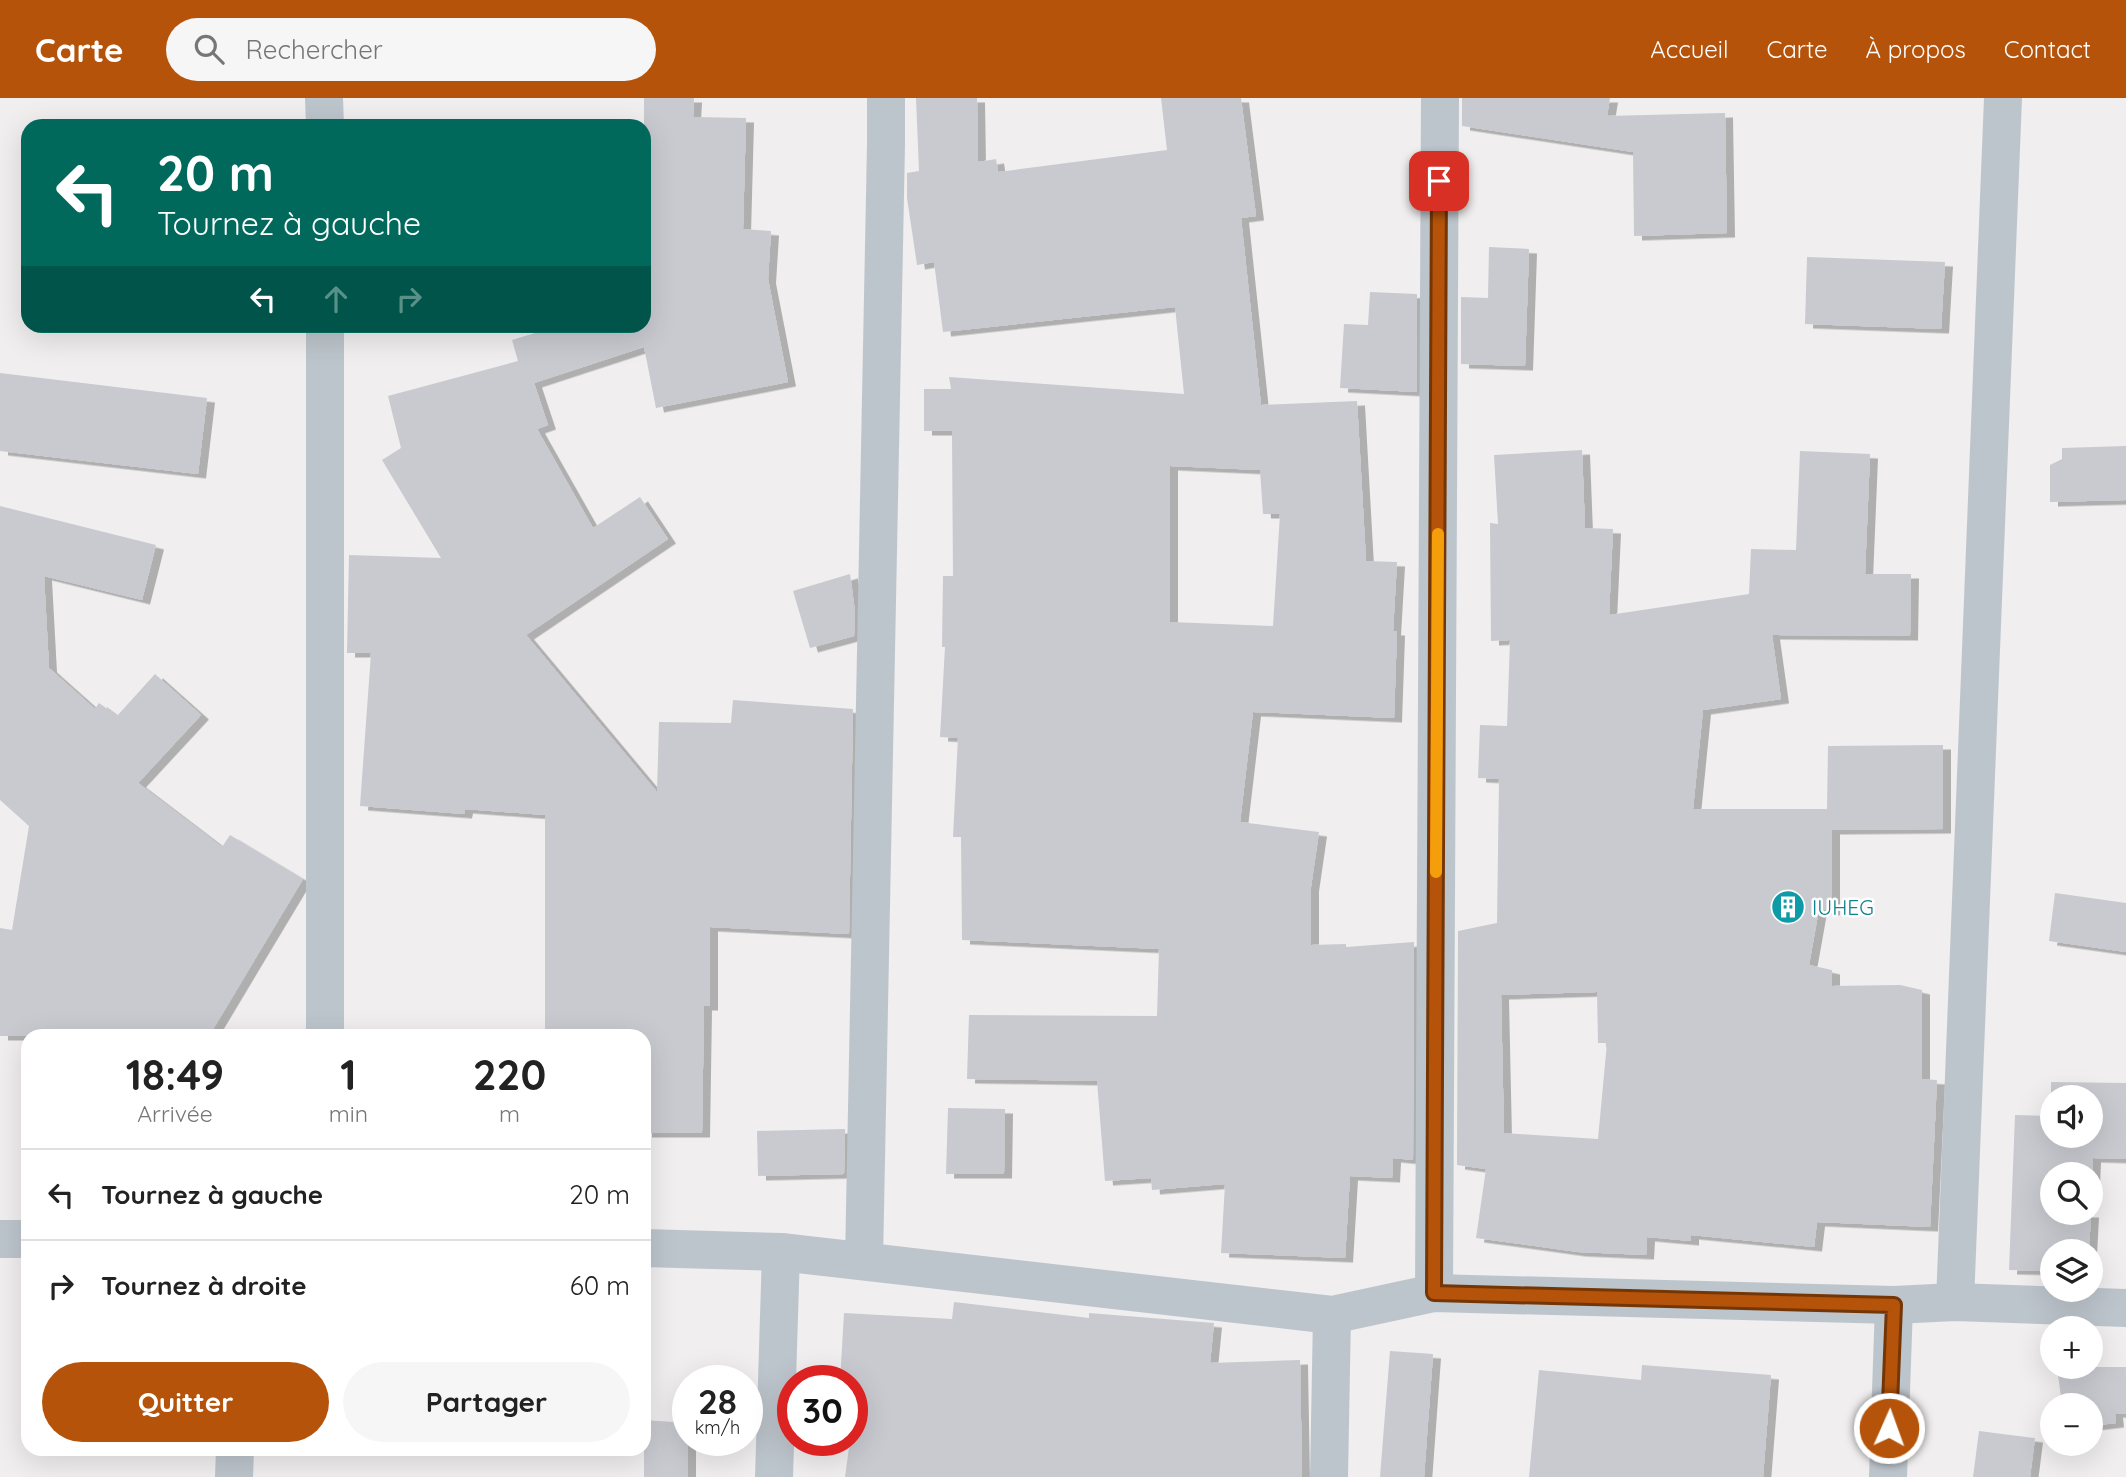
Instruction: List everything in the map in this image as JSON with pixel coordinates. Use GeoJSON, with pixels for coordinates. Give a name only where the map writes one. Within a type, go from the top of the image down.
{"type":"FeatureCollection","features":[{"type":"Feature","properties":{"kind":"street"},"geometry":{"type":"LineString","coordinates":[[324,98],[325,119]]}},
{"type":"Feature","properties":{"kind":"street"},"geometry":{"type":"LineString","coordinates":[[864,1261],[886,98]]}},
{"type":"Feature","properties":{"kind":"street"},"geometry":{"type":"LineString","coordinates":[[1434,1293],[1440,98]]}},
{"type":"Feature","properties":{"kind":"street"},"geometry":{"type":"LineString","coordinates":[[1955,1302],[2003,98]]}},
{"type":"Feature","properties":{"kind":"street"},"geometry":{"type":"LineString","coordinates":[[325,333],[325,1029]]}},
{"type":"Feature","properties":{"kind":"street"},"geometry":{"type":"LineString","coordinates":[[0,1239],[21,1239]]}},
{"type":"Feature","properties":{"kind":"street"},"geometry":{"type":"LineString","coordinates":[[651,1248],[781,1252],[1332,1315],[1434,1293],[1894,1305],[1955,1302],[2126,1308]]}},
{"type":"Feature","properties":{"kind":"street"},"geometry":{"type":"LineString","coordinates":[[774,1477],[781,1252]]}},
{"type":"Feature","properties":{"kind":"street"},"geometry":{"type":"LineString","coordinates":[[1888,1477],[1894,1305]]}},
{"type":"Feature","properties":{"kind":"street"},"geometry":{"type":"LineString","coordinates":[[1329,1477],[1332,1315]]}},
{"type":"Feature","properties":{"kind":"street"},"geometry":{"type":"LineString","coordinates":[[234,1477],[235,1456]]}},
{"type":"Feature","properties":{"kind":"building"},"geometry":{"type":"Polygon","coordinates":[[[644,98],[694,98],[693,117],[746,118],[743,229],[771,231],[768,279],[788,382],[656,408],[644,347],[534,383],[548,425],[537,429],[593,528],[640,497],[668,539],[526,635],[657,792],[659,722],[731,723],[733,700],[853,709],[849,934],[710,927],[710,1006],[704,1006],[702,1133],[651,1133],[651,1029],[545,1029],[545,815],[465,809],[464,814],[360,806],[371,653],[347,653],[349,555],[441,558],[382,460],[401,448],[388,396],[518,361],[512,340],[535,333],[651,333],[651,119],[644,119],[644,98]]]}},
{"type":"Feature","properties":{"kind":"building"},"geometry":{"type":"Polygon","coordinates":[[[916,98],[977,98],[978,162],[996,159],[998,172],[1167,150],[1161,98],[1241,98],[1256,216],[1241,218],[1261,405],[1357,401],[1366,561],[1397,562],[1393,631],[1397,631],[1394,718],[1253,712],[1240,822],[1319,832],[1311,887],[1311,945],[1346,944],[1346,947],[1414,942],[1413,1160],[1393,1158],[1392,1178],[1350,1176],[1345,1258],[1221,1253],[1225,1184],[1152,1190],[1151,1178],[1105,1181],[1097,1081],[967,1079],[969,1015],[1157,1016],[1159,949],[962,940],[961,837],[953,837],[958,738],[940,737],[945,647],[942,647],[943,576],[953,576],[952,431],[924,431],[924,389],[951,389],[949,377],[1184,394],[1175,307],[943,332],[934,262],[917,265],[907,198],[907,173],[919,171],[916,98]],[[1170,466],[1170,622],[1273,626],[1280,514],[1263,514],[1260,470],[1170,466]]]}},
{"type":"Feature","properties":{"kind":"building"},"geometry":{"type":"Polygon","coordinates":[[[1462,98],[1610,98],[1607,116],[1725,113],[1727,233],[1634,236],[1633,152],[1462,126],[1462,98]]]}},
{"type":"Feature","properties":{"kind":"building"},"geometry":{"type":"Polygon","coordinates":[[[1489,247],[1529,249],[1525,366],[1461,364],[1461,297],[1488,298],[1489,247]]]}},
{"type":"Feature","properties":{"kind":"building"},"geometry":{"type":"Polygon","coordinates":[[[1807,257],[1945,262],[1941,329],[1805,324],[1807,257]]]}},
{"type":"Feature","properties":{"kind":"building"},"geometry":{"type":"Polygon","coordinates":[[[1370,292],[1417,294],[1417,392],[1340,388],[1344,324],[1368,325],[1370,292]]]}},
{"type":"Feature","properties":{"kind":"building"},"geometry":{"type":"Polygon","coordinates":[[[0,373],[207,398],[198,474],[0,451],[0,373]]]}},
{"type":"Feature","properties":{"kind":"building"},"geometry":{"type":"Polygon","coordinates":[[[2126,446],[2126,500],[2050,502],[2050,465],[2062,459],[2062,448],[2126,446]]]}},
{"type":"Feature","properties":{"kind":"building"},"geometry":{"type":"Polygon","coordinates":[[[1582,450],[1585,528],[1613,529],[1609,615],[1749,594],[1751,549],[1796,550],[1800,451],[1870,454],[1865,574],[1911,574],[1910,636],[1772,635],[1781,699],[1703,710],[1693,809],[1827,809],[1828,746],[1943,745],[1943,829],[1832,830],[1832,911],[1819,909],[1809,965],[1832,970],[1832,986],[1900,985],[1922,990],[1922,1079],[1937,1080],[1930,1227],[1817,1222],[1814,1247],[1691,1235],[1691,1241],[1647,1237],[1646,1255],[1578,1252],[1476,1238],[1486,1169],[1457,1165],[1458,931],[1497,923],[1499,779],[1478,778],[1480,725],[1507,726],[1510,640],[1491,641],[1490,523],[1498,524],[1494,455],[1582,450]],[[1597,992],[1501,995],[1504,1133],[1598,1139],[1607,1043],[1598,1043],[1597,992]]]}},
{"type":"Feature","properties":{"kind":"building"},"geometry":{"type":"Polygon","coordinates":[[[0,506],[156,545],[142,600],[44,576],[49,668],[95,709],[99,703],[117,716],[155,674],[201,715],[138,783],[222,847],[230,835],[303,879],[213,1029],[21,1029],[21,1036],[0,1036],[0,928],[12,930],[29,826],[0,800],[0,506]]]}},
{"type":"Feature","properties":{"kind":"building"},"geometry":{"type":"Polygon","coordinates":[[[850,574],[855,612],[854,636],[810,648],[793,591],[850,574]]]}},
{"type":"Feature","properties":{"kind":"building"},"geometry":{"type":"Polygon","coordinates":[[[2055,893],[2126,903],[2126,952],[2049,941],[2055,893]]]}},
{"type":"Feature","properties":{"kind":"building"},"geometry":{"type":"Polygon","coordinates":[[[2051,1082],[2126,1083],[2126,1159],[2093,1158],[2093,1162],[2040,1162],[2040,1225],[2090,1225],[2090,1239],[2040,1239],[2040,1271],[2009,1270],[2015,1115],[2040,1116],[2040,1148],[2103,1148],[2103,1085],[2051,1085],[2051,1082]]]}},
{"type":"Feature","properties":{"kind":"building"},"geometry":{"type":"Polygon","coordinates":[[[948,1108],[1005,1109],[1004,1174],[946,1174],[948,1108]]]}},
{"type":"Feature","properties":{"kind":"building"},"geometry":{"type":"Polygon","coordinates":[[[845,1129],[844,1174],[758,1176],[757,1131],[845,1129]]]}},
{"type":"Feature","properties":{"kind":"building"},"geometry":{"type":"Polygon","coordinates":[[[954,1302],[1089,1318],[1089,1313],[1214,1323],[1210,1363],[1300,1360],[1302,1477],[845,1477],[848,1456],[868,1456],[868,1365],[841,1365],[844,1313],[952,1319],[954,1302]]]}},
{"type":"Feature","properties":{"kind":"building"},"geometry":{"type":"Polygon","coordinates":[[[1390,1351],[1433,1354],[1424,1477],[1380,1477],[1390,1351]]]}},
{"type":"Feature","properties":{"kind":"building"},"geometry":{"type":"Polygon","coordinates":[[[1642,1365],[1771,1375],[1763,1477],[1529,1477],[1539,1370],[1641,1380],[1642,1365]]]}},
{"type":"Feature","properties":{"kind":"building"},"geometry":{"type":"Polygon","coordinates":[[[2103,1367],[2126,1367],[2126,1414],[2115,1413],[2116,1423],[2103,1425],[2103,1393],[2060,1393],[2059,1379],[2103,1379],[2103,1367]]]}},
{"type":"Feature","properties":{"kind":"building"},"geometry":{"type":"Polygon","coordinates":[[[651,1420],[672,1422],[672,1456],[688,1456],[688,1477],[644,1477],[644,1456],[651,1456],[651,1420]]]}},
{"type":"Feature","properties":{"kind":"building"},"geometry":{"type":"Polygon","coordinates":[[[1979,1431],[2035,1438],[2030,1477],[1973,1477],[1979,1431]]]}},
{"type":"Feature","properties":{"kind":"slow traffic"},"geometry":{"type":"LineString","coordinates":[[1436,872],[1438,534]]}},
{"type":"Feature","properties":{"kind":"place","name":"IUHEG"},"geometry":{"type":"Point","coordinates":[1788,907]}},
{"type":"Feature","properties":{"kind":"route"},"geometry":{"type":"LineString","coordinates":[[1439,181],[1434,1293],[1894,1305],[1889,1428]]}}]}
